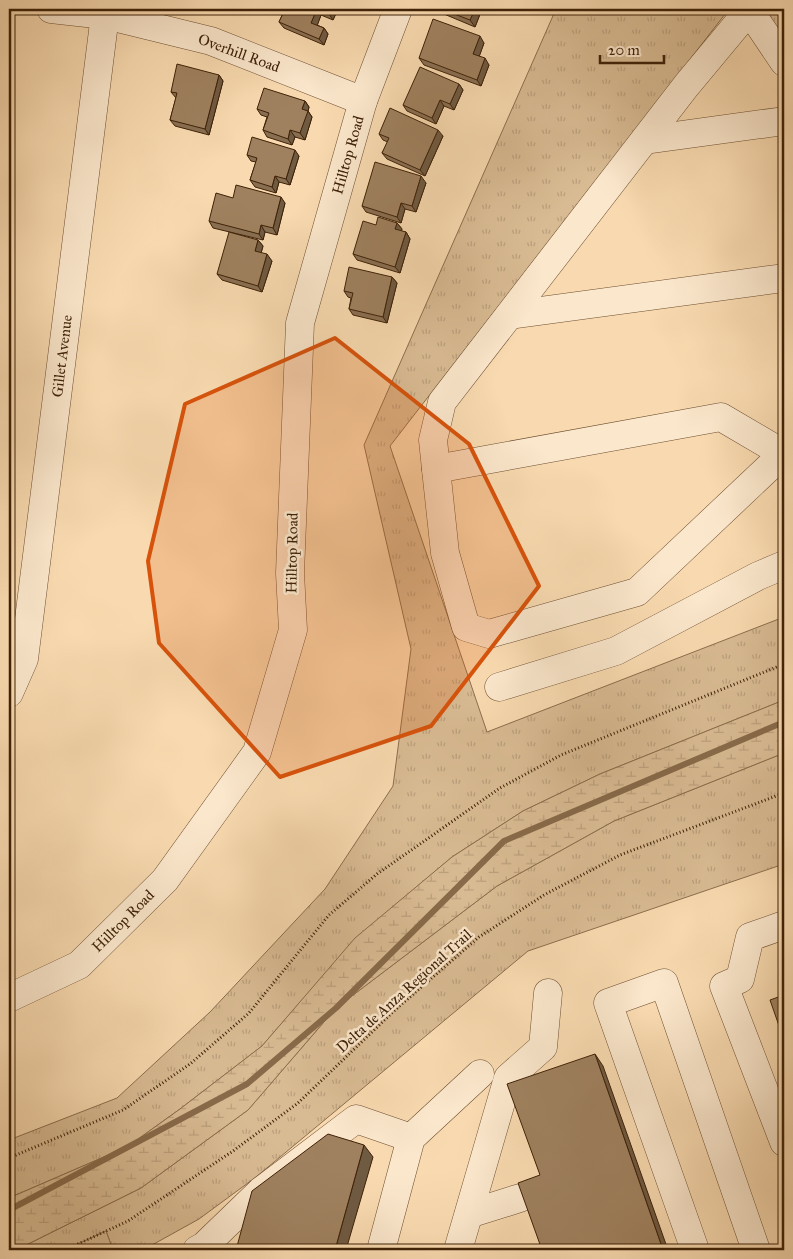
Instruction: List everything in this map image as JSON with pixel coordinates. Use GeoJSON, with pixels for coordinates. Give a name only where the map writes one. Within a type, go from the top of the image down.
{"type":"FeatureCollection","features":[{"type":"Feature","properties":{"kind":"street","name":"Overhill Road"},"geometry":{"type":"LineString","coordinates":[[51,9],[105,15],[211,41],[363,101]]}},
{"type":"Feature","properties":{"kind":"street","name":"Hilltop Road"},"geometry":{"type":"LineString","coordinates":[[9,998],[80,965],[165,880],[257,752],[293,630],[290,573],[300,323],[363,101],[398,9]]}},
{"type":"Feature","properties":{"kind":"street"},"geometry":{"type":"LineString","coordinates":[[436,469],[722,417],[784,454],[638,592],[489,634],[466,627],[445,553],[436,469],[433,440],[442,402],[686,86],[750,9],[784,62]]}},
{"type":"Feature","properties":{"kind":"street","name":"Gillet Avenue"},"geometry":{"type":"LineString","coordinates":[[9,693],[24,659],[105,15]]}},
{"type":"Feature","properties":{"kind":"street"},"geometry":{"type":"LineString","coordinates":[[645,140],[784,121]]}},
{"type":"Feature","properties":{"kind":"street"},"geometry":{"type":"LineString","coordinates":[[510,315],[784,278]]}},
{"type":"Feature","properties":{"kind":"street"},"geometry":{"type":"LineString","coordinates":[[500,687],[616,652],[758,576],[784,565]]}},
{"type":"Feature","properties":{"kind":"street"},"geometry":{"type":"LineString","coordinates":[[784,925],[750,937],[740,979],[724,986],[784,1142]]}},
{"type":"Feature","properties":{"kind":"street"},"geometry":{"type":"LineString","coordinates":[[695,1250],[608,1003],[664,983],[756,1250]]}},
{"type":"Feature","properties":{"kind":"street"},"geometry":{"type":"LineString","coordinates":[[458,1250],[508,1078],[543,1047],[548,993]]}},
{"type":"Feature","properties":{"kind":"street"},"geometry":{"type":"LineString","coordinates":[[381,1250],[411,1138],[480,1074]]}},
{"type":"Feature","properties":{"kind":"street"},"geometry":{"type":"LineString","coordinates":[[197,1250],[204,1246],[261,1191],[356,1119],[411,1138]]}},
{"type":"Feature","properties":{"kind":"street"},"geometry":{"type":"LineString","coordinates":[[469,1214],[520,1198]]}},
{"type":"Feature","properties":{"kind":"path"},"geometry":{"type":"LineString","coordinates":[[9,1158],[123,1110],[190,1064],[248,1013],[329,914],[377,874],[500,788],[561,755],[784,664]]}},
{"type":"Feature","properties":{"kind":"path","name":"Delta de Anza Regional Trail"},"geometry":{"type":"LineString","coordinates":[[64,1250],[128,1221],[232,1151],[298,1103],[396,1010],[479,937],[544,895],[620,855],[784,793]]}},
{"type":"Feature","properties":{"kind":"highlighted area"},"geometry":{"type":"Polygon","coordinates":[[[335,338],[469,444],[539,586],[431,726],[280,777],[159,643],[148,561],[185,404],[335,338]]]}},
{"type":"Feature","properties":{"kind":"green space"},"geometry":{"type":"Polygon","coordinates":[[[556,9],[729,9],[390,446],[487,732],[784,617],[784,700],[600,774],[523,811],[452,857],[356,938],[262,1046],[180,1109],[127,1147],[9,1198],[9,1140],[117,1098],[210,1012],[325,889],[393,786],[411,649],[364,445],[556,9]]]}},
{"type":"Feature","properties":{"kind":"green space"},"geometry":{"type":"Polygon","coordinates":[[[749,9],[784,9],[784,59],[749,9]]]}},
{"type":"Feature","properties":{"kind":"green space"},"geometry":{"type":"Polygon","coordinates":[[[784,700],[784,753],[614,821],[497,886],[336,1008],[248,1110],[141,1188],[16,1250],[9,1250],[9,1198],[127,1147],[262,1046],[355,938],[452,857],[523,811],[600,774],[784,700]]]}},
{"type":"Feature","properties":{"kind":"green space"},"geometry":{"type":"Polygon","coordinates":[[[784,753],[784,864],[528,951],[256,1177],[199,1219],[143,1250],[113,1250],[106,1231],[65,1250],[16,1250],[141,1188],[248,1110],[336,1008],[497,886],[614,821],[784,753]]]}},
{"type":"Feature","properties":{"kind":"green space"},"geometry":{"type":"Polygon","coordinates":[[[106,1231],[113,1250],[65,1250],[106,1231]]]}},
{"type":"Feature","properties":{"kind":"building"},"geometry":{"type":"Polygon","coordinates":[[[285,9],[317,9],[311,23],[324,28],[319,39],[279,22],[285,9]]]}},
{"type":"Feature","properties":{"kind":"building"},"geometry":{"type":"Polygon","coordinates":[[[317,9],[331,9],[329,14],[317,9]]]}},
{"type":"Feature","properties":{"kind":"building"},"geometry":{"type":"Polygon","coordinates":[[[441,9],[475,9],[470,20],[441,9]]]}},
{"type":"Feature","properties":{"kind":"building"},"geometry":{"type":"Polygon","coordinates":[[[433,19],[480,36],[473,54],[485,58],[477,80],[419,58],[433,19]]]}},
{"type":"Feature","properties":{"kind":"building"},"geometry":{"type":"Polygon","coordinates":[[[177,64],[219,75],[205,129],[170,120],[177,93],[171,92],[177,64]]]}},
{"type":"Feature","properties":{"kind":"building"},"geometry":{"type":"Polygon","coordinates":[[[420,67],[459,84],[450,104],[440,100],[432,118],[403,105],[420,67]]]}},
{"type":"Feature","properties":{"kind":"building"},"geometry":{"type":"Polygon","coordinates":[[[264,88],[305,101],[302,109],[308,111],[300,133],[290,130],[288,139],[263,130],[269,113],[257,109],[264,88]]]}},
{"type":"Feature","properties":{"kind":"building"},"geometry":{"type":"Polygon","coordinates":[[[390,108],[438,130],[420,170],[382,153],[389,138],[379,134],[390,108]]]}},
{"type":"Feature","properties":{"kind":"building"},"geometry":{"type":"Polygon","coordinates":[[[252,137],[295,150],[286,179],[275,176],[272,187],[250,180],[257,158],[247,155],[252,137]]]}},
{"type":"Feature","properties":{"kind":"building"},"geometry":{"type":"Polygon","coordinates":[[[375,162],[421,176],[412,206],[401,203],[397,217],[362,206],[375,162]]]}},
{"type":"Feature","properties":{"kind":"building"},"geometry":{"type":"Polygon","coordinates":[[[236,185],[281,197],[273,228],[261,225],[259,234],[209,221],[216,193],[233,198],[236,185]]]}},
{"type":"Feature","properties":{"kind":"building"},"geometry":{"type":"Polygon","coordinates":[[[378,217],[397,223],[395,229],[406,232],[395,267],[353,254],[363,221],[376,225],[378,217]]]}},
{"type":"Feature","properties":{"kind":"building"},"geometry":{"type":"Polygon","coordinates":[[[229,232],[258,240],[255,251],[267,254],[258,286],[217,274],[229,232]]]}},
{"type":"Feature","properties":{"kind":"building"},"geometry":{"type":"Polygon","coordinates":[[[349,267],[392,277],[383,317],[349,309],[353,293],[344,291],[349,267]]]}},
{"type":"Feature","properties":{"kind":"building"},"geometry":{"type":"Polygon","coordinates":[[[784,995],[784,1040],[770,1000],[784,995]]]}},
{"type":"Feature","properties":{"kind":"building"},"geometry":{"type":"Polygon","coordinates":[[[595,1054],[663,1250],[542,1250],[518,1183],[540,1175],[507,1084],[595,1054]]]}},
{"type":"Feature","properties":{"kind":"building"},"geometry":{"type":"Polygon","coordinates":[[[328,1134],[364,1145],[335,1250],[236,1250],[252,1191],[328,1134]]]}},
{"type":"Feature","properties":{"kind":"waterway"},"geometry":{"type":"LineString","coordinates":[[9,1210],[247,1084],[336,1008],[504,841],[784,722]]}}]}
